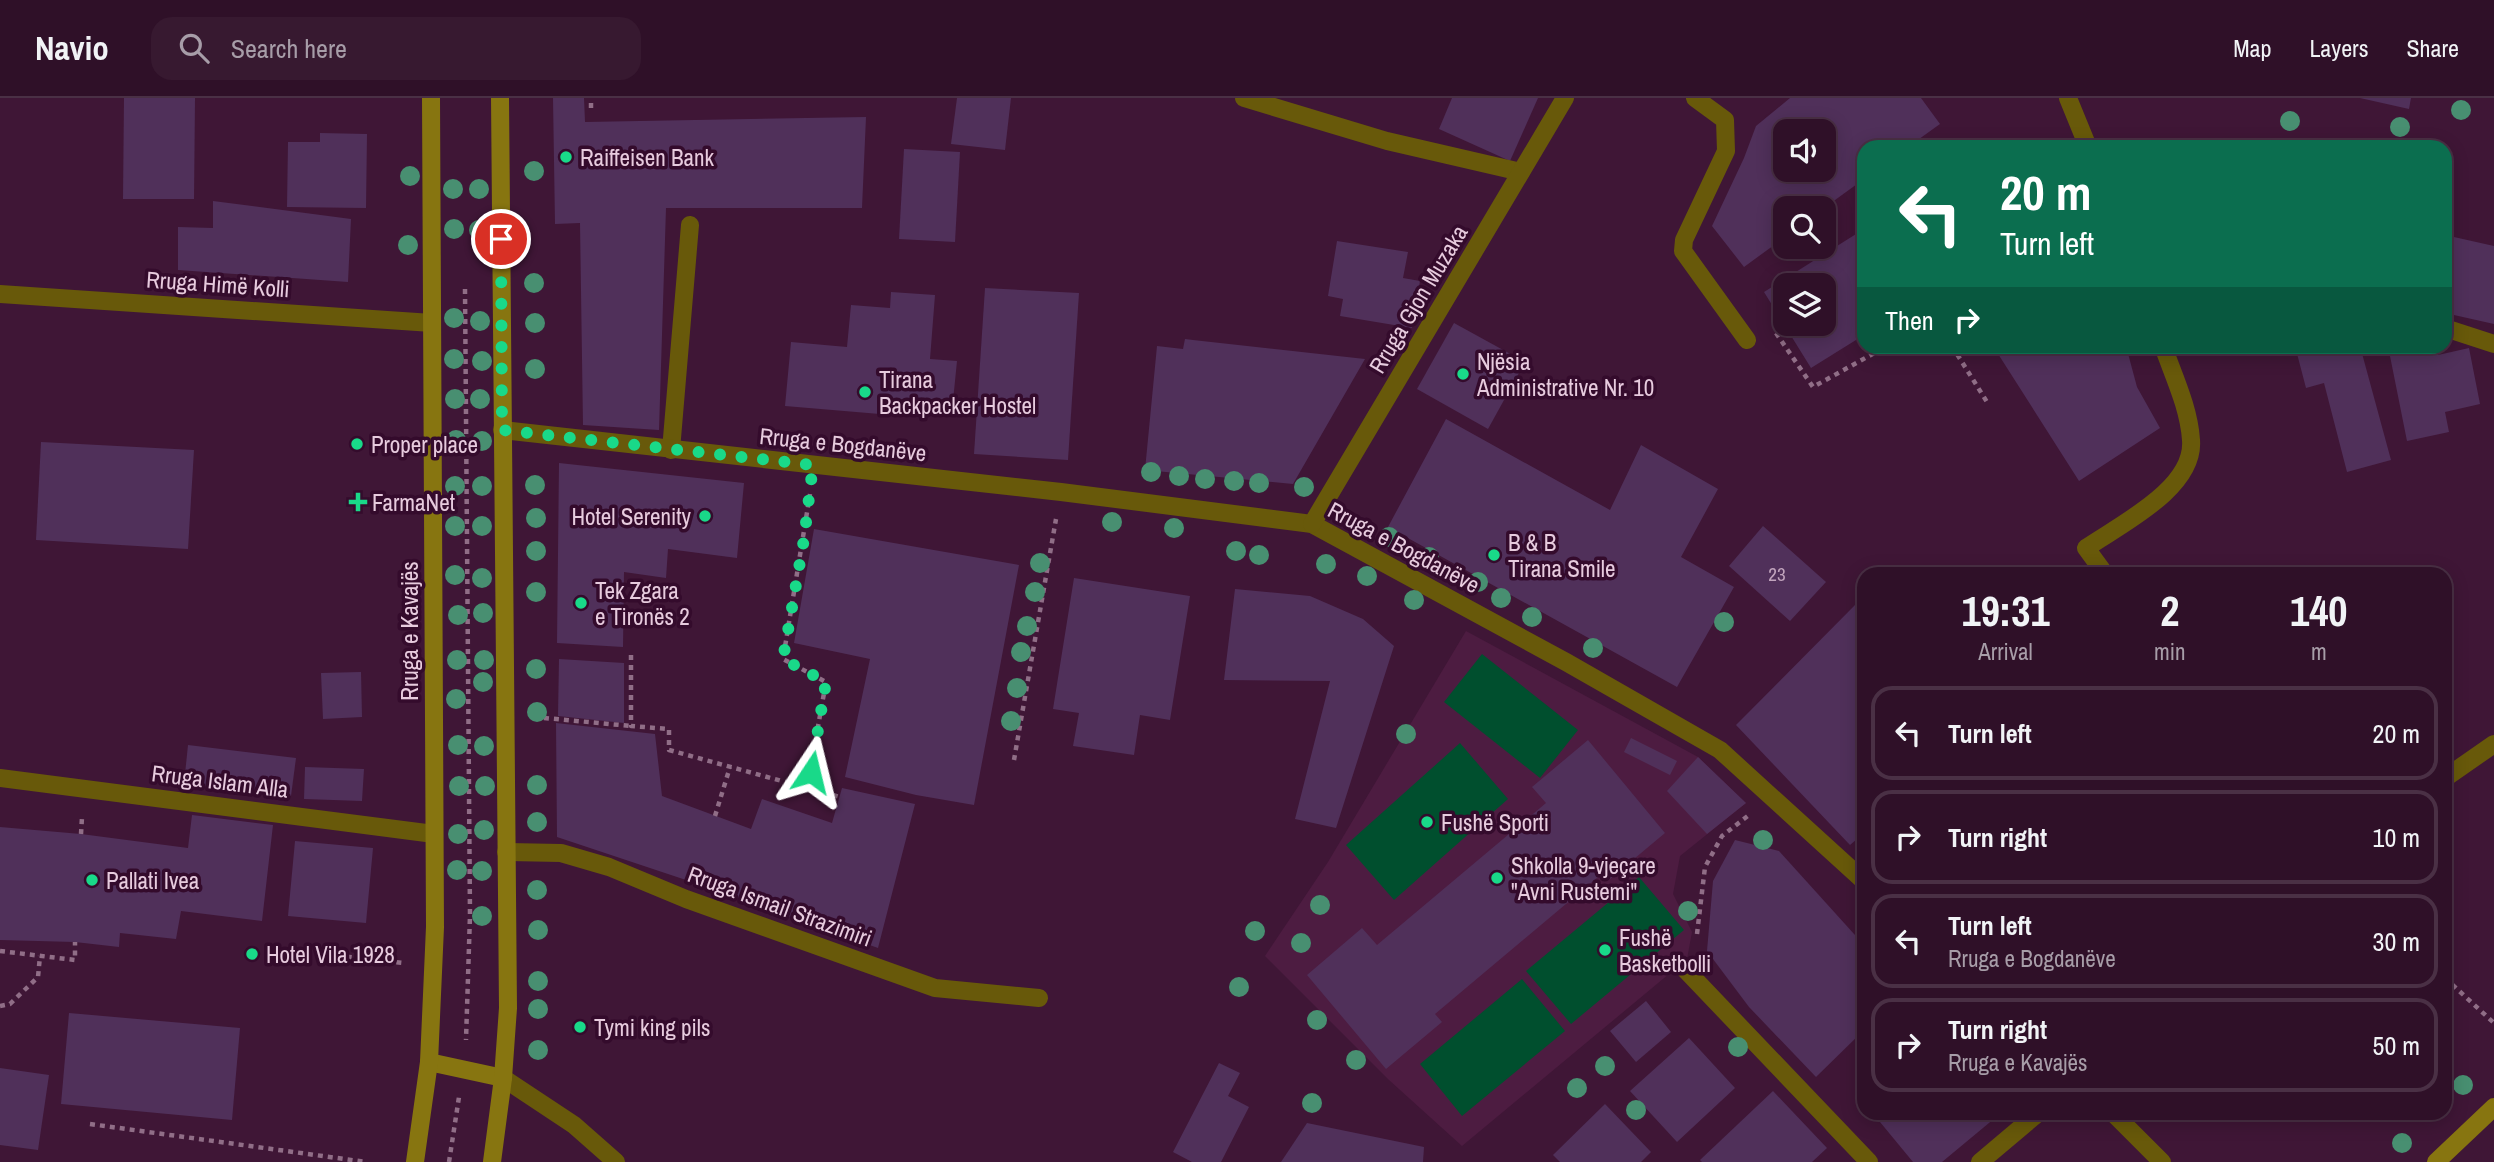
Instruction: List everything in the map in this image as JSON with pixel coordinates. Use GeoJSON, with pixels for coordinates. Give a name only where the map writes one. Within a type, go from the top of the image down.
{"type":"FeatureCollection","features":[{"type":"Feature","properties":{"kind":"main road","name":"Rruga e Kavajës"},"geometry":{"type":"LineString","coordinates":[[415,1162],[429,1062],[435,927],[431,98]]}},
{"type":"Feature","properties":{"kind":"main road"},"geometry":{"type":"LineString","coordinates":[[492,1162],[503,1079],[508,995],[500,98]]}},
{"type":"Feature","properties":{"kind":"main road"},"geometry":{"type":"LineString","coordinates":[[429,1062],[503,1079]]}},
{"type":"Feature","properties":{"kind":"main road"},"geometry":{"type":"LineString","coordinates":[[2436,1162],[2494,1107]]}},
{"type":"Feature","properties":{"kind":"street"},"geometry":{"type":"LineString","coordinates":[[1244,98],[1387,141],[1521,172]]}},
{"type":"Feature","properties":{"kind":"street","name":"Rruga Gjon Muzaka"},"geometry":{"type":"LineString","coordinates":[[1312,524],[1565,98]]}},
{"type":"Feature","properties":{"kind":"street"},"geometry":{"type":"LineString","coordinates":[[1695,98],[1726,120],[1726,151],[1684,240],[1683,251],[1747,341]]}},
{"type":"Feature","properties":{"kind":"street"},"geometry":{"type":"LineString","coordinates":[[2068,98],[2085,140]]}},
{"type":"Feature","properties":{"kind":"street"},"geometry":{"type":"LineString","coordinates":[[671,450],[690,225]]}},
{"type":"Feature","properties":{"kind":"street","name":"Rruga Himë Kolli"},"geometry":{"type":"LineString","coordinates":[[0,294],[432,323]]}},
{"type":"Feature","properties":{"kind":"street"},"geometry":{"type":"LineString","coordinates":[[2452,330],[2494,344]]}},
{"type":"Feature","properties":{"kind":"street"},"geometry":{"type":"LineString","coordinates":[[2100,567],[2086,548],[2169,491],[2188,466],[2192,442],[2185,408],[2166,354]]}},
{"type":"Feature","properties":{"kind":"street","name":"Rruga e Bogdanëve"},"geometry":{"type":"LineString","coordinates":[[502,430],[1061,492],[1312,524],[1566,662],[1720,750],[1857,875]]}},
{"type":"Feature","properties":{"kind":"street"},"geometry":{"type":"LineString","coordinates":[[2452,773],[2494,744]]}},
{"type":"Feature","properties":{"kind":"street","name":"Rruga Islam Alla"},"geometry":{"type":"LineString","coordinates":[[0,778],[434,834]]}},
{"type":"Feature","properties":{"kind":"street","name":"Rruga Ismail Strazimiri"},"geometry":{"type":"LineString","coordinates":[[506,852],[561,853],[609,867],[686,899],[935,988],[1039,998]]}},
{"type":"Feature","properties":{"kind":"street"},"geometry":{"type":"LineString","coordinates":[[1681,965],[1869,1162]]}},
{"type":"Feature","properties":{"kind":"street"},"geometry":{"type":"LineString","coordinates":[[503,1079],[573,1125],[615,1162]]}},
{"type":"Feature","properties":{"kind":"street"},"geometry":{"type":"LineString","coordinates":[[1980,1162],[2030,1120]]}},
{"type":"Feature","properties":{"kind":"street"},"geometry":{"type":"LineString","coordinates":[[2120,1120],[2162,1162]]}},
{"type":"Feature","properties":{"kind":"path"},"geometry":{"type":"LineString","coordinates":[[591,98],[591,108]]}},
{"type":"Feature","properties":{"kind":"path"},"geometry":{"type":"LineString","coordinates":[[465,281],[470,902],[467,1029]]}},
{"type":"Feature","properties":{"kind":"path"},"geometry":{"type":"LineString","coordinates":[[1747,341],[1771,327],[1813,387],[1873,354]]}},
{"type":"Feature","properties":{"kind":"path"},"geometry":{"type":"LineString","coordinates":[[1957,354],[1987,402]]}},
{"type":"Feature","properties":{"kind":"path"},"geometry":{"type":"LineString","coordinates":[[807,788],[826,682],[783,659],[804,539],[813,465]]}},
{"type":"Feature","properties":{"kind":"path"},"geometry":{"type":"LineString","coordinates":[[1014,760],[1061,492]]}},
{"type":"Feature","properties":{"kind":"path"},"geometry":{"type":"LineString","coordinates":[[631,655],[631,726]]}},
{"type":"Feature","properties":{"kind":"path"},"geometry":{"type":"LineString","coordinates":[[532,717],[669,729],[669,750],[840,797]]}},
{"type":"Feature","properties":{"kind":"path"},"geometry":{"type":"LineString","coordinates":[[715,816],[730,767]]}},
{"type":"Feature","properties":{"kind":"path"},"geometry":{"type":"LineString","coordinates":[[1697,934],[1705,867],[1722,836],[1772,797]]}},
{"type":"Feature","properties":{"kind":"path"},"geometry":{"type":"LineString","coordinates":[[0,951],[75,960],[75,942]]}},
{"type":"Feature","properties":{"kind":"path"},"geometry":{"type":"LineString","coordinates":[[297,951],[404,963]]}},
{"type":"Feature","properties":{"kind":"path"},"geometry":{"type":"LineString","coordinates":[[0,1006],[10,1004],[38,977],[40,956]]}},
{"type":"Feature","properties":{"kind":"path"},"geometry":{"type":"LineString","coordinates":[[2452,984],[2494,1023]]}},
{"type":"Feature","properties":{"kind":"path"},"geometry":{"type":"LineString","coordinates":[[90,1124],[366,1162]]}},
{"type":"Feature","properties":{"kind":"path"},"geometry":{"type":"LineString","coordinates":[[449,1162],[455,1127]]}},
{"type":"Feature","properties":{"kind":"shaded area","name":"Shkolla 9-vjeçare \"Avni Rustemi\""},"geometry":{"type":"Polygon","coordinates":[[[1466,631],[1698,757],[1746,803],[1680,856],[1673,894],[1692,932],[1687,959],[1462,1146],[1389,1080],[1265,956],[1328,862],[1466,631]]]}},
{"type":"Feature","properties":{"kind":"green space"},"geometry":{"type":"Polygon","coordinates":[[[1482,654],[1578,730],[1540,778],[1444,702],[1482,654]]]}},
{"type":"Feature","properties":{"kind":"green space","name":"Fushë Sporti"},"geometry":{"type":"Polygon","coordinates":[[[1460,743],[1508,799],[1394,900],[1346,845],[1460,743]]]}},
{"type":"Feature","properties":{"kind":"green space","name":"Fushë Basketbolli"},"geometry":{"type":"Polygon","coordinates":[[[1639,877],[1684,930],[1571,1024],[1526,971],[1639,877]]]}},
{"type":"Feature","properties":{"kind":"green space"},"geometry":{"type":"Polygon","coordinates":[[[1522,979],[1565,1031],[1462,1116],[1420,1064],[1522,979]]]}},
{"type":"Feature","properties":{"kind":"building"},"geometry":{"type":"Polygon","coordinates":[[[124,98],[195,98],[194,199],[123,199],[124,98]]]}},
{"type":"Feature","properties":{"kind":"building"},"geometry":{"type":"Polygon","coordinates":[[[553,98],[584,98],[585,122],[866,117],[862,208],[666,208],[659,430],[583,425],[580,223],[555,224],[553,98]]]}},
{"type":"Feature","properties":{"kind":"building"},"geometry":{"type":"Polygon","coordinates":[[[957,98],[1011,98],[1005,150],[951,144],[957,98]]]}},
{"type":"Feature","properties":{"kind":"building"},"geometry":{"type":"Polygon","coordinates":[[[1452,98],[1538,98],[1510,161],[1439,129],[1452,98]]]}},
{"type":"Feature","properties":{"kind":"building"},"geometry":{"type":"Polygon","coordinates":[[[1790,98],[1921,98],[1940,124],[1918,140],[1857,140],[1857,184],[1836,199],[1836,196],[1773,196],[1773,246],[1744,267],[1712,226],[1756,126],[1790,98]]]}},
{"type":"Feature","properties":{"kind":"building"},"geometry":{"type":"Polygon","coordinates":[[[2360,98],[2411,98],[2409,109],[2360,98]]]}},
{"type":"Feature","properties":{"kind":"building"},"geometry":{"type":"Polygon","coordinates":[[[320,133],[367,134],[366,208],[287,207],[288,142],[320,142],[320,133]]]}},
{"type":"Feature","properties":{"kind":"building"},"geometry":{"type":"Polygon","coordinates":[[[904,149],[960,152],[955,242],[899,239],[904,149]]]}},
{"type":"Feature","properties":{"kind":"building"},"geometry":{"type":"Polygon","coordinates":[[[213,201],[351,219],[348,282],[178,270],[178,227],[213,228],[213,201]]]}},
{"type":"Feature","properties":{"kind":"building"},"geometry":{"type":"Polygon","coordinates":[[[1857,233],[1857,339],[1811,368],[1791,336],[1836,336],[1836,273],[1794,273],[1816,259],[1836,259],[1836,247],[1857,233]]]}},
{"type":"Feature","properties":{"kind":"building"},"geometry":{"type":"Polygon","coordinates":[[[2452,237],[2494,246],[2494,324],[2452,315],[2452,237]]]}},
{"type":"Feature","properties":{"kind":"building"},"geometry":{"type":"Polygon","coordinates":[[[1337,241],[1408,252],[1403,278],[1420,281],[1412,328],[1340,316],[1343,299],[1328,296],[1337,241]]]}},
{"type":"Feature","properties":{"kind":"building"},"geometry":{"type":"Polygon","coordinates":[[[1773,286],[1773,307],[1764,292],[1773,286]]]}},
{"type":"Feature","properties":{"kind":"building"},"geometry":{"type":"Polygon","coordinates":[[[985,288],[1079,293],[1068,460],[974,454],[985,288]]]}},
{"type":"Feature","properties":{"kind":"building"},"geometry":{"type":"Polygon","coordinates":[[[891,292],[935,295],[930,359],[957,361],[953,401],[928,399],[927,418],[785,406],[791,342],[847,347],[851,305],[890,308],[891,292]]]}},
{"type":"Feature","properties":{"kind":"building"},"geometry":{"type":"Polygon","coordinates":[[[1454,323],[1525,362],[1488,429],[1417,389],[1454,323]]]}},
{"type":"Feature","properties":{"kind":"building"},"geometry":{"type":"Polygon","coordinates":[[[1185,339],[1365,359],[1293,484],[1145,470],[1157,346],[1183,349],[1185,339]]]}},
{"type":"Feature","properties":{"kind":"building"},"geometry":{"type":"Polygon","coordinates":[[[2469,348],[2480,404],[2445,412],[2449,432],[2407,441],[2390,354],[2452,354],[2469,348]]]}},
{"type":"Feature","properties":{"kind":"building"},"geometry":{"type":"Polygon","coordinates":[[[1998,354],[2128,354],[2137,387],[2160,428],[2079,481],[1998,354]]]}},
{"type":"Feature","properties":{"kind":"building"},"geometry":{"type":"Polygon","coordinates":[[[2297,354],[2362,354],[2391,460],[2347,472],[2324,383],[2306,388],[2297,354]]]}},
{"type":"Feature","properties":{"kind":"building"},"geometry":{"type":"Polygon","coordinates":[[[1446,419],[1610,510],[1641,445],[1718,489],[1681,557],[1734,587],[1677,687],[1388,527],[1446,419]]]}},
{"type":"Feature","properties":{"kind":"building"},"geometry":{"type":"Polygon","coordinates":[[[41,442],[194,450],[188,549],[36,540],[41,442]]]}},
{"type":"Feature","properties":{"kind":"building"},"geometry":{"type":"Polygon","coordinates":[[[559,463],[744,483],[737,558],[668,549],[666,578],[624,572],[623,647],[557,643],[559,463]]]}},
{"type":"Feature","properties":{"kind":"building"},"geometry":{"type":"Polygon","coordinates":[[[1763,526],[1826,582],[1790,621],[1729,566],[1763,526]]]}},
{"type":"Feature","properties":{"kind":"building"},"geometry":{"type":"Polygon","coordinates":[[[814,529],[1019,565],[974,805],[916,795],[845,777],[870,659],[794,643],[814,529]]]}},
{"type":"Feature","properties":{"kind":"building"},"geometry":{"type":"Polygon","coordinates":[[[1074,578],[1190,596],[1170,720],[1140,715],[1134,755],[1073,746],[1079,713],[1053,709],[1074,578]]]}},
{"type":"Feature","properties":{"kind":"building"},"geometry":{"type":"Polygon","coordinates":[[[1235,589],[1310,596],[1363,619],[1394,646],[1336,828],[1295,819],[1330,681],[1224,680],[1235,589]]]}},
{"type":"Feature","properties":{"kind":"building"},"geometry":{"type":"Polygon","coordinates":[[[1857,603],[1857,839],[1850,845],[1736,725],[1857,603]]]}},
{"type":"Feature","properties":{"kind":"building"},"geometry":{"type":"Polygon","coordinates":[[[559,659],[624,663],[624,723],[558,716],[559,659]]]}},
{"type":"Feature","properties":{"kind":"building"},"geometry":{"type":"Polygon","coordinates":[[[361,672],[362,717],[323,719],[321,673],[361,672]]]}},
{"type":"Feature","properties":{"kind":"building"},"geometry":{"type":"Polygon","coordinates":[[[556,723],[655,734],[662,796],[751,829],[762,799],[832,823],[842,788],[915,804],[878,948],[557,837],[556,723]]]}},
{"type":"Feature","properties":{"kind":"building"},"geometry":{"type":"Polygon","coordinates":[[[1631,738],[1677,761],[1670,775],[1624,752],[1631,738]]]}},
{"type":"Feature","properties":{"kind":"building"},"geometry":{"type":"Polygon","coordinates":[[[1588,740],[1665,833],[1610,879],[1604,872],[1435,1014],[1442,1022],[1386,1069],[1307,975],[1362,928],[1377,945],[1546,803],[1532,787],[1588,740]]]}},
{"type":"Feature","properties":{"kind":"building"},"geometry":{"type":"Polygon","coordinates":[[[188,745],[296,758],[291,796],[184,784],[188,745]]]}},
{"type":"Feature","properties":{"kind":"building"},"geometry":{"type":"Polygon","coordinates":[[[1698,757],[1746,803],[1707,834],[1667,791],[1698,757]]]}},
{"type":"Feature","properties":{"kind":"building"},"geometry":{"type":"Polygon","coordinates":[[[305,767],[364,769],[362,801],[304,799],[305,767]]]}},
{"type":"Feature","properties":{"kind":"building","name":"Pallati Ivea"},"geometry":{"type":"Polygon","coordinates":[[[192,815],[273,825],[262,921],[181,911],[176,939],[120,933],[119,947],[75,942],[0,940],[0,827],[188,848],[192,815]]]}},
{"type":"Feature","properties":{"kind":"building"},"geometry":{"type":"Polygon","coordinates":[[[1735,840],[1779,851],[1857,937],[1857,1037],[1816,1077],[1749,1007],[1707,951],[1713,881],[1735,840]]]}},
{"type":"Feature","properties":{"kind":"building"},"geometry":{"type":"Polygon","coordinates":[[[295,841],[373,848],[366,923],[288,916],[295,841]]]}},
{"type":"Feature","properties":{"kind":"building"},"geometry":{"type":"Polygon","coordinates":[[[1646,1001],[1671,1032],[1636,1062],[1610,1031],[1646,1001]]]}},
{"type":"Feature","properties":{"kind":"building"},"geometry":{"type":"Polygon","coordinates":[[[69,1013],[240,1028],[232,1120],[61,1104],[69,1013]]]}},
{"type":"Feature","properties":{"kind":"building"},"geometry":{"type":"Polygon","coordinates":[[[1689,1038],[1735,1088],[1677,1142],[1630,1091],[1689,1038]]]}},
{"type":"Feature","properties":{"kind":"building"},"geometry":{"type":"Polygon","coordinates":[[[1219,1063],[1240,1073],[1228,1096],[1249,1107],[1221,1162],[1192,1162],[1173,1152],[1219,1063]]]}},
{"type":"Feature","properties":{"kind":"building"},"geometry":{"type":"Polygon","coordinates":[[[0,1068],[49,1075],[38,1150],[0,1145],[0,1068]]]}},
{"type":"Feature","properties":{"kind":"building"},"geometry":{"type":"Polygon","coordinates":[[[1773,1091],[1827,1148],[1812,1162],[1700,1160],[1773,1091]]]}},
{"type":"Feature","properties":{"kind":"building"},"geometry":{"type":"Polygon","coordinates":[[[1605,1104],[1651,1152],[1641,1162],[1560,1162],[1553,1155],[1605,1104]]]}},
{"type":"Feature","properties":{"kind":"building"},"geometry":{"type":"Polygon","coordinates":[[[1993,1120],[1942,1162],[1913,1162],[1880,1122],[1993,1120]]]}},
{"type":"Feature","properties":{"kind":"building"},"geometry":{"type":"Polygon","coordinates":[[[1307,1123],[1424,1147],[1423,1162],[1281,1162],[1307,1123]]]}},
{"type":"Feature","properties":{"kind":"place","name":"Raiffeisen Bank"},"geometry":{"type":"Point","coordinates":[566,157]}},
{"type":"Feature","properties":{"kind":"place","name":"Njësia Administrative Nr. 10"},"geometry":{"type":"Point","coordinates":[1463,374]}},
{"type":"Feature","properties":{"kind":"place","name":"Tirana Backpacker Hostel"},"geometry":{"type":"Point","coordinates":[865,392]}},
{"type":"Feature","properties":{"kind":"place","name":"Proper place"},"geometry":{"type":"Point","coordinates":[357,444]}},
{"type":"Feature","properties":{"kind":"place","name":"FarmaNet"},"geometry":{"type":"Point","coordinates":[358,502]}},
{"type":"Feature","properties":{"kind":"place","name":"Hotel Serenity"},"geometry":{"type":"Point","coordinates":[705,516]}},
{"type":"Feature","properties":{"kind":"place","name":"B & B Tirana Smile"},"geometry":{"type":"Point","coordinates":[1494,555]}},
{"type":"Feature","properties":{"kind":"place","name":"Tek Zgara e Tironës 2"},"geometry":{"type":"Point","coordinates":[581,603]}},
{"type":"Feature","properties":{"kind":"place","name":"Fushë Sporti"},"geometry":{"type":"Point","coordinates":[1427,822]}},
{"type":"Feature","properties":{"kind":"place","name":"Shkolla 9-vjeçare \"Avni Rustemi\""},"geometry":{"type":"Point","coordinates":[1497,878]}},
{"type":"Feature","properties":{"kind":"place","name":"Pallati Ivea"},"geometry":{"type":"Point","coordinates":[92,880]}},
{"type":"Feature","properties":{"kind":"place","name":"Fushë Basketbolli"},"geometry":{"type":"Point","coordinates":[1605,950]}},
{"type":"Feature","properties":{"kind":"place","name":"Hotel Vila 1928"},"geometry":{"type":"Point","coordinates":[252,954]}},
{"type":"Feature","properties":{"kind":"place","name":"Tymi king pils"},"geometry":{"type":"Point","coordinates":[580,1027]}},
{"type":"Feature","properties":{"kind":"route"},"geometry":{"type":"LineString","coordinates":[[501,239],[502,430],[813,465],[804,539],[783,659],[826,682],[811,772]]}}]}
